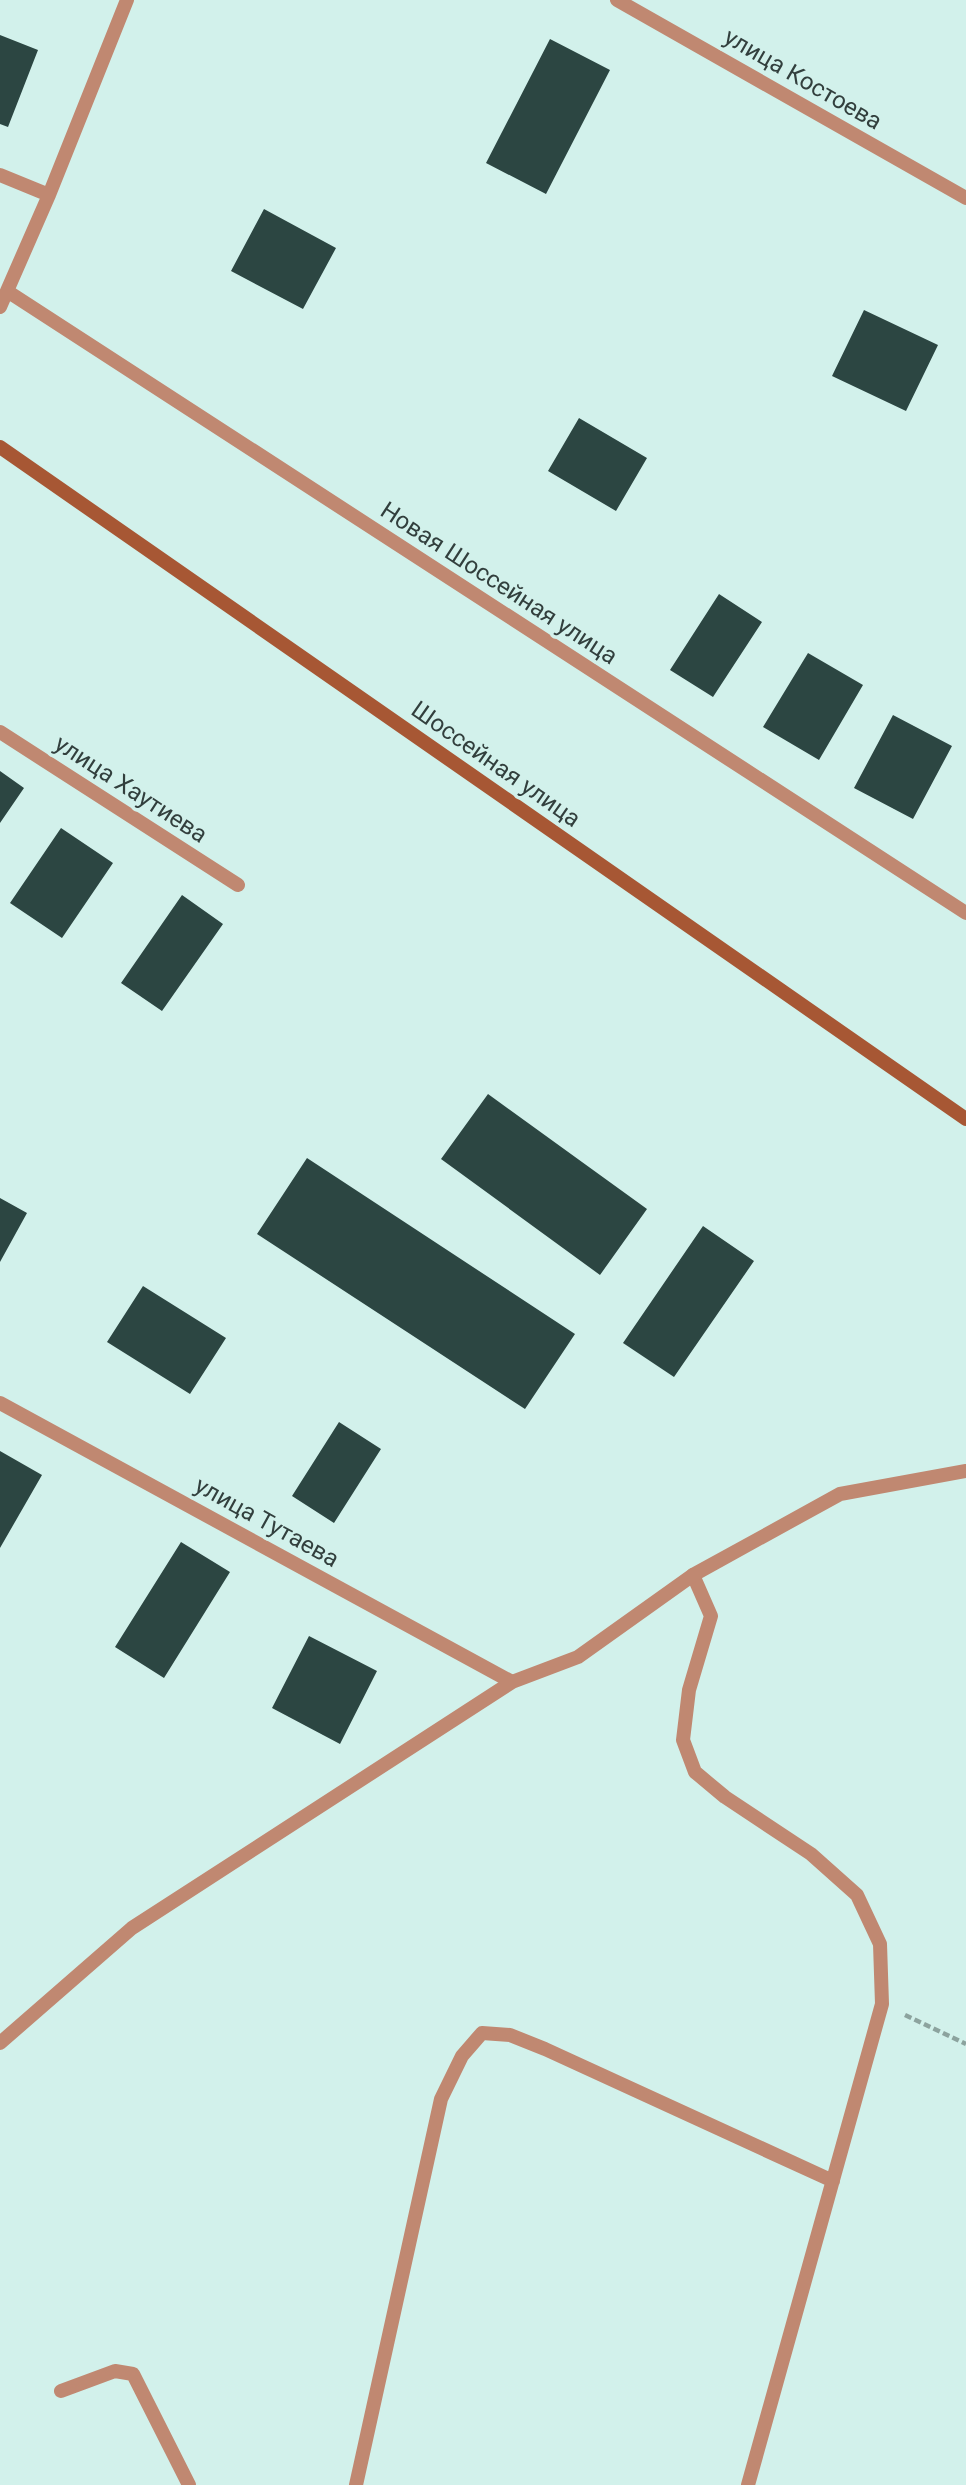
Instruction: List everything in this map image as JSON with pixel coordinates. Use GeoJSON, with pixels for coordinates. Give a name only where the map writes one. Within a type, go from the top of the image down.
{"type":"FeatureCollection","features":[{"type":"Feature","properties":{"kind":"main road","name":"Шоссейная улица"},"geometry":{"type":"LineString","coordinates":[[0,447],[966,1119]]}},
{"type":"Feature","properties":{"kind":"street"},"geometry":{"type":"LineString","coordinates":[[0,307],[49,195],[127,0]]}},
{"type":"Feature","properties":{"kind":"street","name":"улица Костоева"},"geometry":{"type":"LineString","coordinates":[[617,0],[966,198]]}},
{"type":"Feature","properties":{"kind":"street"},"geometry":{"type":"LineString","coordinates":[[0,175],[49,195]]}},
{"type":"Feature","properties":{"kind":"street","name":"Новая Шоссейная улица"},"geometry":{"type":"LineString","coordinates":[[7,291],[966,913]]}},
{"type":"Feature","properties":{"kind":"street","name":"улица Хаутиева"},"geometry":{"type":"LineString","coordinates":[[0,732],[237,885]]}},
{"type":"Feature","properties":{"kind":"street","name":"улица Тутаева"},"geometry":{"type":"LineString","coordinates":[[0,1403],[512,1682]]}},
{"type":"Feature","properties":{"kind":"street"},"geometry":{"type":"LineString","coordinates":[[0,2043],[132,1928],[512,1682],[578,1657],[693,1575],[840,1494],[966,1471]]}},
{"type":"Feature","properties":{"kind":"street"},"geometry":{"type":"LineString","coordinates":[[693,1575],[710,1616],[689,1690],[683,1740],[695,1772],[725,1797],[811,1854],[857,1895],[880,1944],[882,2004],[748,2485]]}},
{"type":"Feature","properties":{"kind":"street"},"geometry":{"type":"LineString","coordinates":[[0,2022],[15,2028]]}},
{"type":"Feature","properties":{"kind":"street"},"geometry":{"type":"LineString","coordinates":[[356,2485],[441,2099],[462,2056],[482,2033],[510,2035],[545,2049],[833,2181]]}},
{"type":"Feature","properties":{"kind":"street"},"geometry":{"type":"LineString","coordinates":[[61,2391],[115,2371],[133,2375],[189,2485]]}},
{"type":"Feature","properties":{"kind":"path"},"geometry":{"type":"LineString","coordinates":[[882,2004],[966,2044]]}},
{"type":"Feature","properties":{"kind":"building"},"geometry":{"type":"Polygon","coordinates":[[[0,35],[38,50],[8,127],[0,124],[0,35]]]}},
{"type":"Feature","properties":{"kind":"building"},"geometry":{"type":"Polygon","coordinates":[[[550,39],[610,70],[546,194],[486,163],[550,39]]]}},
{"type":"Feature","properties":{"kind":"building"},"geometry":{"type":"Polygon","coordinates":[[[264,209],[336,248],[303,309],[231,271],[264,209]]]}},
{"type":"Feature","properties":{"kind":"building"},"geometry":{"type":"Polygon","coordinates":[[[864,310],[938,345],[906,411],[832,376],[864,310]]]}},
{"type":"Feature","properties":{"kind":"building"},"geometry":{"type":"Polygon","coordinates":[[[579,418],[647,458],[616,511],[548,471],[579,418]]]}},
{"type":"Feature","properties":{"kind":"building"},"geometry":{"type":"Polygon","coordinates":[[[719,594],[762,622],[713,697],[670,670],[719,594]]]}},
{"type":"Feature","properties":{"kind":"building"},"geometry":{"type":"Polygon","coordinates":[[[808,653],[863,685],[819,760],[763,727],[808,653]]]}},
{"type":"Feature","properties":{"kind":"building"},"geometry":{"type":"Polygon","coordinates":[[[893,715],[952,746],[913,819],[854,788],[893,715]]]}},
{"type":"Feature","properties":{"kind":"building"},"geometry":{"type":"Polygon","coordinates":[[[0,771],[24,788],[0,823],[0,771]]]}},
{"type":"Feature","properties":{"kind":"building"},"geometry":{"type":"Polygon","coordinates":[[[61,828],[113,863],[62,938],[10,903],[61,828]]]}},
{"type":"Feature","properties":{"kind":"building"},"geometry":{"type":"Polygon","coordinates":[[[182,895],[223,924],[162,1011],[121,983],[182,895]]]}},
{"type":"Feature","properties":{"kind":"building"},"geometry":{"type":"Polygon","coordinates":[[[488,1094],[647,1209],[600,1275],[441,1159],[488,1094]]]}},
{"type":"Feature","properties":{"kind":"building"},"geometry":{"type":"Polygon","coordinates":[[[307,1158],[575,1334],[525,1409],[257,1234],[307,1158]]]}},
{"type":"Feature","properties":{"kind":"building"},"geometry":{"type":"Polygon","coordinates":[[[0,1198],[27,1213],[0,1262],[0,1198]]]}},
{"type":"Feature","properties":{"kind":"building"},"geometry":{"type":"Polygon","coordinates":[[[703,1226],[754,1261],[674,1377],[623,1343],[703,1226]]]}},
{"type":"Feature","properties":{"kind":"building"},"geometry":{"type":"Polygon","coordinates":[[[143,1286],[226,1338],[190,1394],[107,1342],[143,1286]]]}},
{"type":"Feature","properties":{"kind":"building"},"geometry":{"type":"Polygon","coordinates":[[[339,1422],[381,1449],[334,1523],[292,1496],[339,1422]]]}},
{"type":"Feature","properties":{"kind":"building"},"geometry":{"type":"Polygon","coordinates":[[[0,1451],[42,1475],[0,1548],[0,1451]]]}},
{"type":"Feature","properties":{"kind":"building"},"geometry":{"type":"Polygon","coordinates":[[[181,1542],[230,1572],[164,1678],[115,1647],[181,1542]]]}},
{"type":"Feature","properties":{"kind":"building"},"geometry":{"type":"Polygon","coordinates":[[[309,1636],[377,1671],[340,1744],[272,1708],[309,1636]]]}}]}
